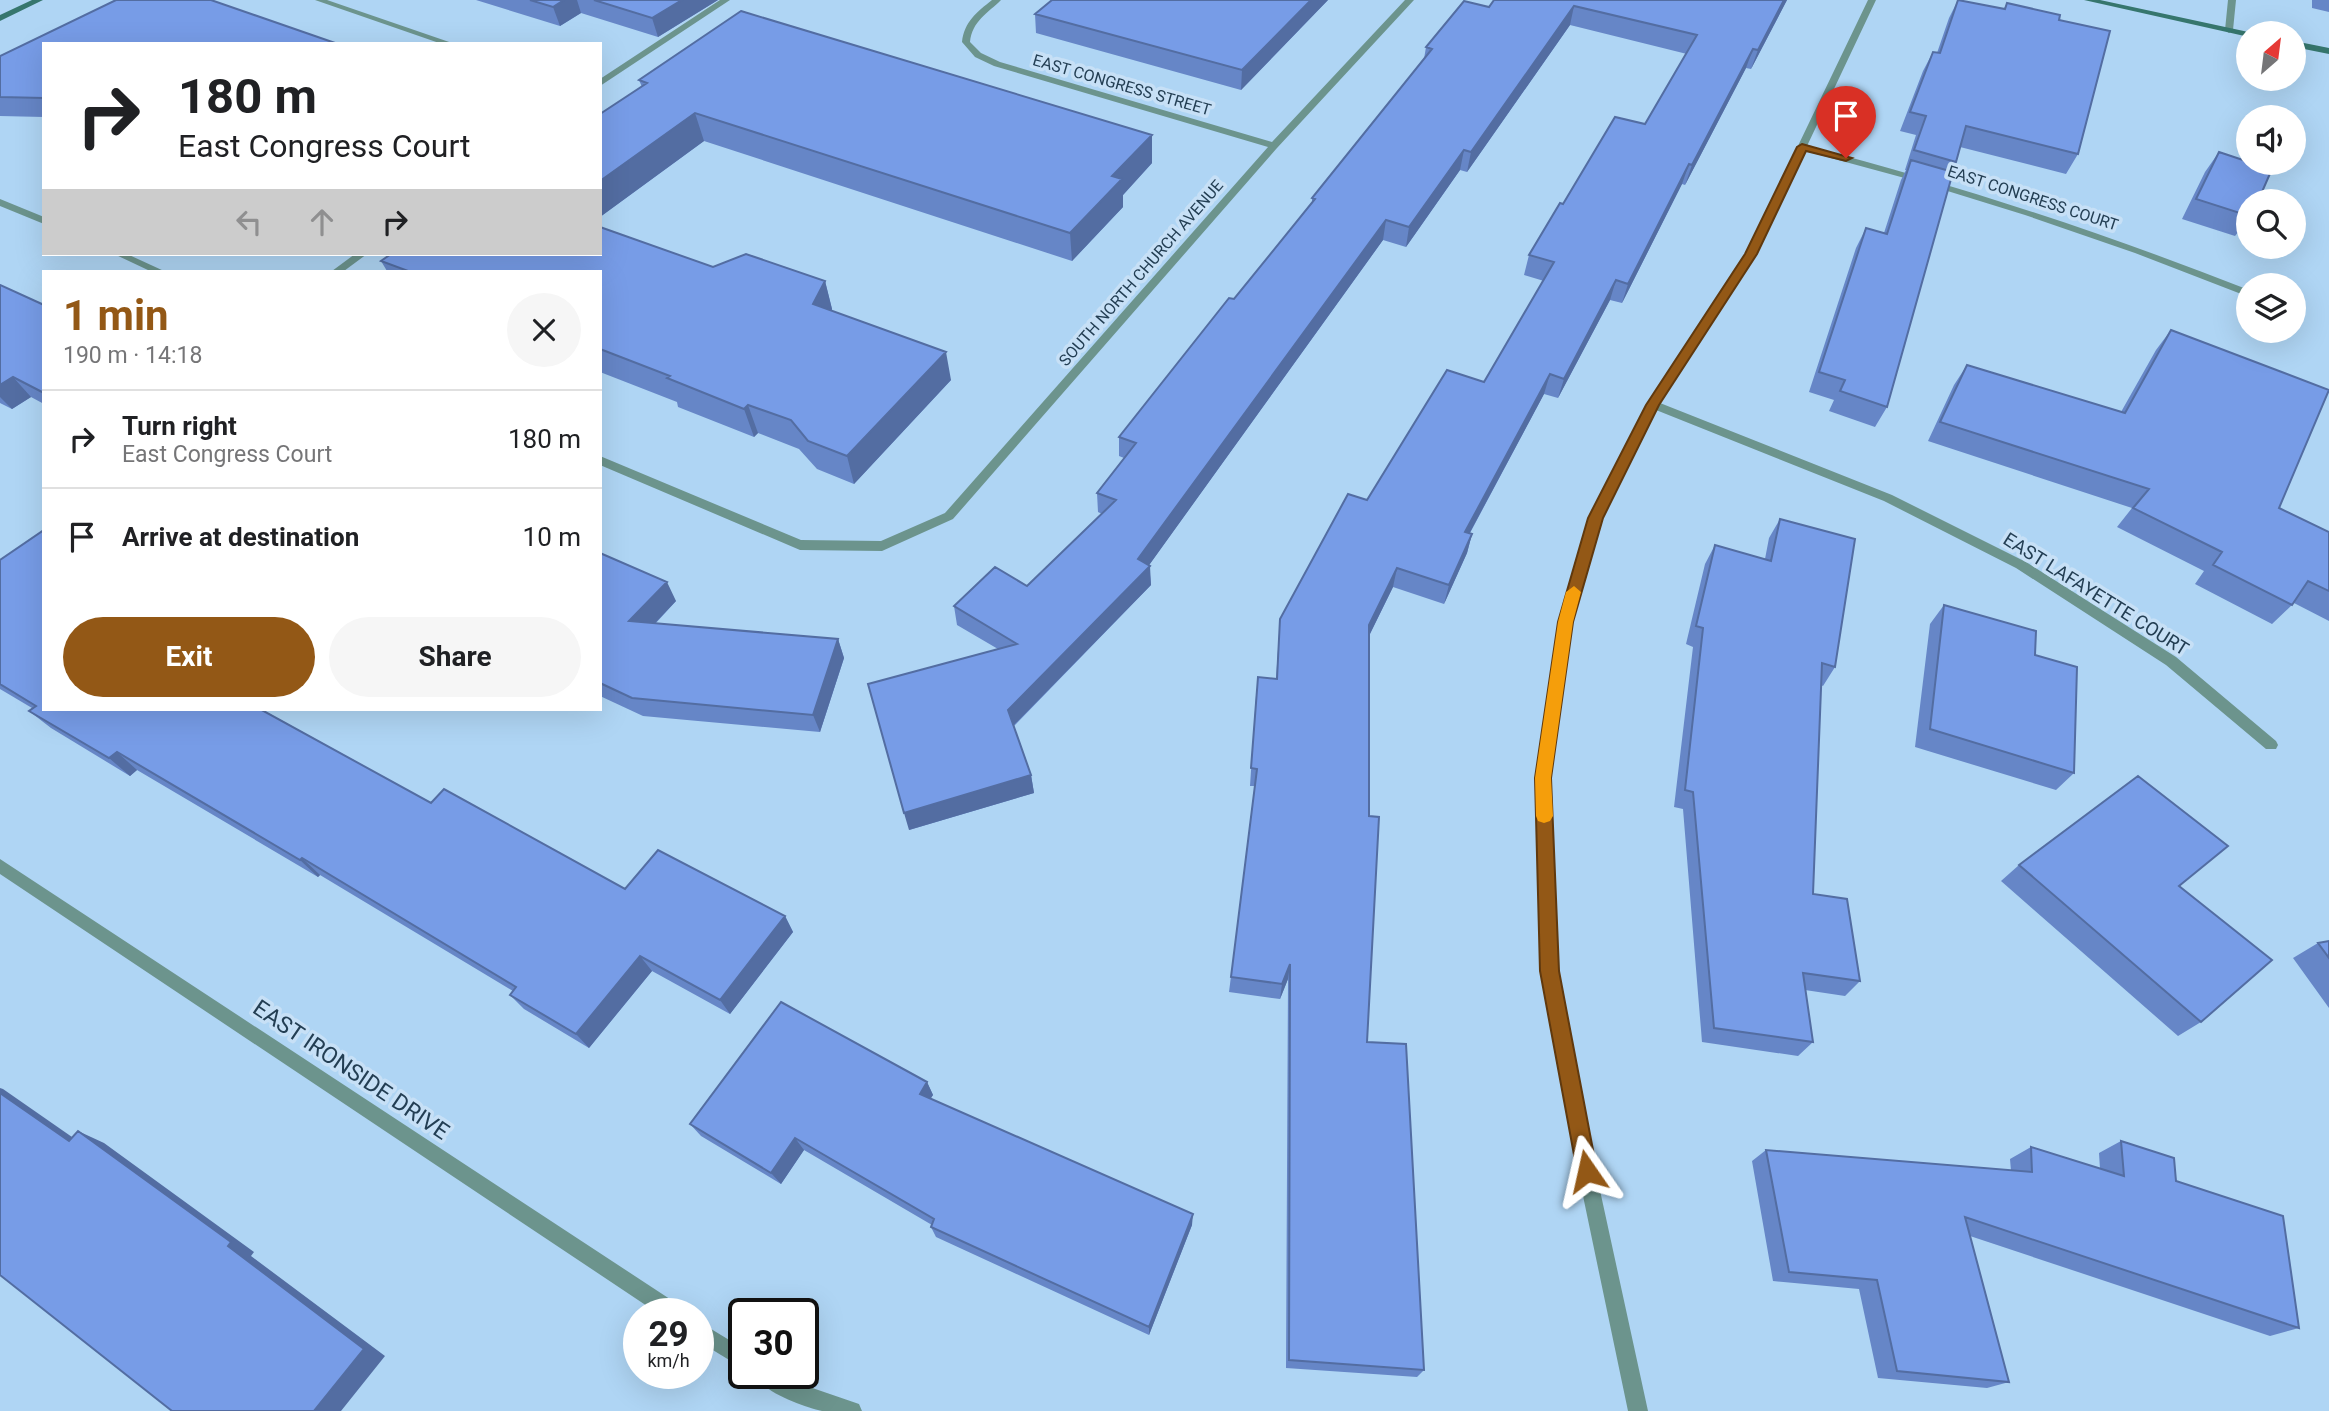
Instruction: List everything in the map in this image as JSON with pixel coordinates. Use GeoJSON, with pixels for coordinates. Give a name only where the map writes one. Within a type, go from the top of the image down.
{"type":"FeatureCollection","features":[{"type":"Feature","properties":{"kind":"street"},"geometry":{"type":"LineString","coordinates":[[0,18],[39,0]]}},
{"type":"Feature","properties":{"kind":"street"},"geometry":{"type":"LineString","coordinates":[[319,0],[445,42]]}},
{"type":"Feature","properties":{"kind":"street"},"geometry":{"type":"LineString","coordinates":[[602,82],[726,0]]}},
{"type":"Feature","properties":{"kind":"street","name":"EAST CONGRESS STREET"},"geometry":{"type":"LineString","coordinates":[[997,0],[973,19],[966,31],[966,43],[978,55],[997,64],[1274,146]]}},
{"type":"Feature","properties":{"kind":"street","name":"SOUTH NORTH CHURCH AVENUE"},"geometry":{"type":"LineString","coordinates":[[602,461],[800,545],[882,546],[949,516],[1274,146],[1410,0]]}},
{"type":"Feature","properties":{"kind":"street"},"geometry":{"type":"LineString","coordinates":[[1638,1411],[1587,1171],[1549,971],[1543,778],[1565,622],[1595,518],[1653,405],[1751,254],[1872,0]]}},
{"type":"Feature","properties":{"kind":"street"},"geometry":{"type":"LineString","coordinates":[[2088,0],[2236,31]]}},
{"type":"Feature","properties":{"kind":"street"},"geometry":{"type":"LineString","coordinates":[[2229,30],[2232,0]]}},
{"type":"Feature","properties":{"kind":"street"},"geometry":{"type":"LineString","coordinates":[[2306,46],[2329,51]]}},
{"type":"Feature","properties":{"kind":"street","name":"EAST CONGRESS COURT"},"geometry":{"type":"LineString","coordinates":[[1802,147],[1973,193],[2067,224],[2236,289]]}},
{"type":"Feature","properties":{"kind":"street"},"geometry":{"type":"LineString","coordinates":[[0,202],[42,220]]}},
{"type":"Feature","properties":{"kind":"street"},"geometry":{"type":"LineString","coordinates":[[124,256],[157,270]]}},
{"type":"Feature","properties":{"kind":"street"},"geometry":{"type":"LineString","coordinates":[[338,270],[359,256]]}},
{"type":"Feature","properties":{"kind":"street","name":"EAST LAFAYETTE COURT"},"geometry":{"type":"LineString","coordinates":[[1653,405],[1888,498],[2021,565],[2171,662],[2271,746]]}},
{"type":"Feature","properties":{"kind":"street","name":"EAST IRONSIDE DRIVE"},"geometry":{"type":"LineString","coordinates":[[0,866],[651,1298]]}},
{"type":"Feature","properties":{"kind":"street"},"geometry":{"type":"LineString","coordinates":[[787,1389],[852,1411]]}},
{"type":"Feature","properties":{"kind":"building"},"geometry":{"type":"Polygon","coordinates":[[[116,0],[211,0],[332,42],[42,42],[42,98],[0,97],[0,56],[116,0]]]}},
{"type":"Feature","properties":{"kind":"building"},"geometry":{"type":"Polygon","coordinates":[[[530,0],[564,0],[553,7],[530,0]]]}},
{"type":"Feature","properties":{"kind":"building"},"geometry":{"type":"Polygon","coordinates":[[[594,0],[682,0],[652,18],[594,0]]]}},
{"type":"Feature","properties":{"kind":"building"},"geometry":{"type":"Polygon","coordinates":[[[1052,0],[1311,0],[1242,70],[1035,14],[1052,0]]]}},
{"type":"Feature","properties":{"kind":"building"},"geometry":{"type":"Polygon","coordinates":[[[1494,0],[1784,0],[1758,50],[1753,49],[1692,165],[1689,164],[1628,284],[1616,280],[1564,379],[1550,374],[1465,532],[1472,534],[1449,585],[1397,568],[1369,625],[1369,816],[1379,817],[1367,1042],[1406,1044],[1424,1370],[1289,1360],[1290,964],[1282,984],[1231,977],[1257,769],[1251,768],[1258,677],[1277,679],[1280,619],[1348,494],[1367,500],[1447,370],[1484,382],[1554,262],[1529,255],[1560,203],[1563,204],[1615,117],[1645,124],[1697,35],[1574,6],[1471,152],[1464,150],[1409,227],[1386,220],[1138,559],[1150,566],[1008,710],[1031,775],[904,813],[868,684],[1017,644],[954,606],[995,567],[1027,586],[1116,500],[1097,493],[1136,443],[1119,437],[1229,298],[1234,299],[1315,199],[1312,198],[1432,49],[1426,47],[1464,1],[1489,7],[1494,0]]]}},
{"type":"Feature","properties":{"kind":"building"},"geometry":{"type":"Polygon","coordinates":[[[1958,0],[2005,9],[2007,3],[2060,15],[2059,20],[2110,31],[2078,154],[1966,126],[1956,162],[1914,150],[1926,116],[1910,112],[1933,52],[1940,53],[1958,0]]]}},
{"type":"Feature","properties":{"kind":"building"},"geometry":{"type":"Polygon","coordinates":[[[741,11],[1152,135],[1112,176],[1122,179],[1070,233],[695,113],[602,180],[602,113],[647,83],[639,80],[741,11]]]}},
{"type":"Feature","properties":{"kind":"building"},"geometry":{"type":"Polygon","coordinates":[[[2219,152],[2236,158],[2236,175],[2269,175],[2263,189],[2236,189],[2236,212],[2196,199],[2219,152]]]}},
{"type":"Feature","properties":{"kind":"building"},"geometry":{"type":"Polygon","coordinates":[[[1911,160],[1953,172],[1887,407],[1840,391],[1845,380],[1819,372],[1866,228],[1887,234],[1911,160]]]}},
{"type":"Feature","properties":{"kind":"building"},"geometry":{"type":"Polygon","coordinates":[[[602,228],[713,267],[746,254],[825,281],[813,304],[946,352],[847,456],[808,441],[791,420],[748,405],[744,409],[602,350],[602,270],[405,270],[381,261],[388,256],[602,256],[602,228]]]}},
{"type":"Feature","properties":{"kind":"building"},"geometry":{"type":"Polygon","coordinates":[[[0,285],[42,304],[42,392],[13,377],[0,385],[0,285]]]}},
{"type":"Feature","properties":{"kind":"building"},"geometry":{"type":"Polygon","coordinates":[[[2171,330],[2329,390],[2279,508],[2329,532],[2329,591],[2308,581],[2292,605],[2213,565],[2222,552],[2133,508],[2149,489],[1940,422],[1967,365],[2125,413],[2171,330]]]}},
{"type":"Feature","properties":{"kind":"building"},"geometry":{"type":"Polygon","coordinates":[[[1780,519],[1855,539],[1835,667],[1822,663],[1813,894],[1847,899],[1860,981],[1803,973],[1813,1042],[1714,1028],[1693,792],[1685,790],[1703,628],[1696,626],[1715,545],[1771,561],[1780,519]]]}},
{"type":"Feature","properties":{"kind":"building"},"geometry":{"type":"Polygon","coordinates":[[[42,531],[42,711],[264,711],[431,803],[444,789],[625,889],[658,850],[785,916],[720,1000],[640,956],[576,1034],[510,995],[516,987],[302,858],[300,860],[117,752],[109,758],[29,711],[36,706],[0,684],[0,560],[42,531]]]}},
{"type":"Feature","properties":{"kind":"building"},"geometry":{"type":"Polygon","coordinates":[[[602,554],[667,582],[629,621],[838,639],[813,715],[632,698],[602,684],[602,554]]]}},
{"type":"Feature","properties":{"kind":"building"},"geometry":{"type":"Polygon","coordinates":[[[1944,605],[2036,631],[2035,655],[2077,667],[2074,773],[1930,729],[1944,605]]]}},
{"type":"Feature","properties":{"kind":"building"},"geometry":{"type":"Polygon","coordinates":[[[2138,776],[2228,846],[2179,886],[2272,960],[2201,1022],[2019,865],[2138,776]]]}},
{"type":"Feature","properties":{"kind":"building"},"geometry":{"type":"Polygon","coordinates":[[[2329,941],[2329,958],[2318,943],[2329,941]]]}},
{"type":"Feature","properties":{"kind":"building"},"geometry":{"type":"Polygon","coordinates":[[[781,1002],[927,1082],[920,1094],[1193,1214],[1149,1327],[931,1227],[934,1219],[795,1138],[771,1173],[690,1124],[781,1002]]]}},
{"type":"Feature","properties":{"kind":"building"},"geometry":{"type":"Polygon","coordinates":[[[0,1093],[69,1141],[78,1131],[231,1242],[228,1246],[364,1349],[314,1411],[172,1411],[0,1275],[0,1093]]]}},
{"type":"Feature","properties":{"kind":"building"},"geometry":{"type":"Polygon","coordinates":[[[2121,1141],[2174,1158],[2176,1181],[2283,1216],[2299,1328],[1965,1217],[2009,1382],[1897,1371],[1877,1280],[1789,1272],[1766,1150],[2032,1172],[2031,1147],[2124,1176],[2121,1141]]]}},
{"type":"Feature","properties":{"kind":"slow traffic"},"geometry":{"type":"LineString","coordinates":[[1544,816],[1543,778],[1565,622],[1574,592]]}},
{"type":"Feature","properties":{"kind":"route"},"geometry":{"type":"LineString","coordinates":[[1587,1171],[1549,971],[1543,778],[1565,622],[1595,518],[1653,405],[1751,254],[1802,147],[1846,158]]}}]}
